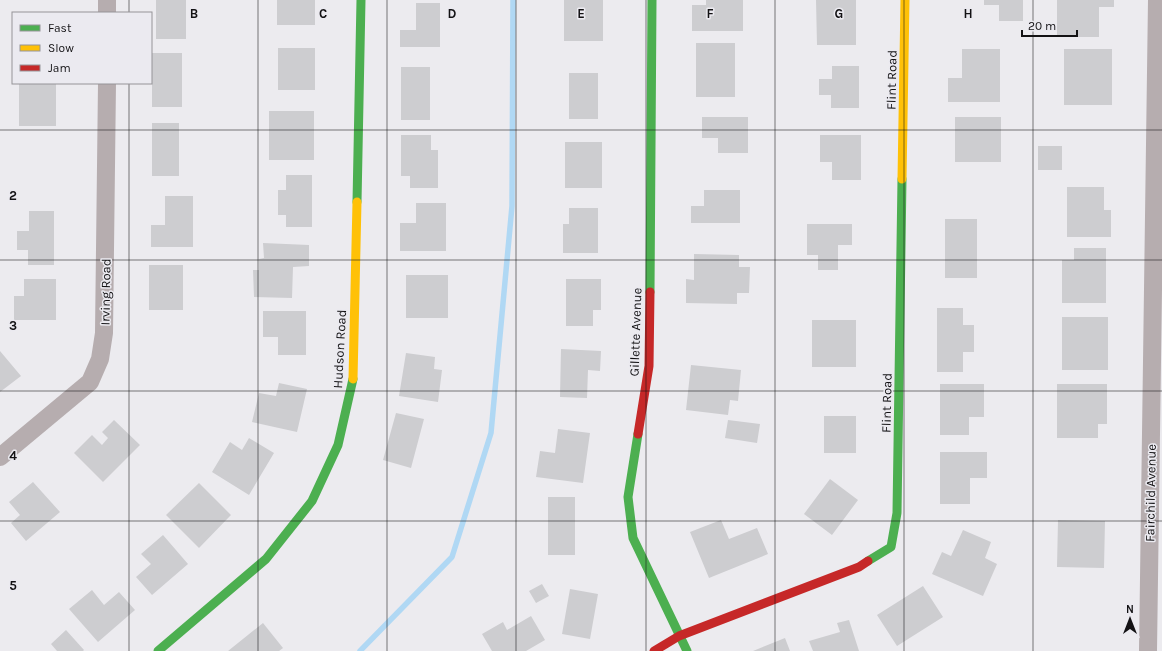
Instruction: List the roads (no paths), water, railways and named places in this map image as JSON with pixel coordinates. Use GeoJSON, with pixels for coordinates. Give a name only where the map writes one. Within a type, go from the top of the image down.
{"type":"FeatureCollection","features":[{"type":"Feature","properties":{"kind":"street"},"geometry":{"type":"LineString","coordinates":[[107,0],[107,12]]}},
{"type":"Feature","properties":{"kind":"street","name":"Hudson Road"},"geometry":{"type":"LineString","coordinates":[[158,651],[266,559],[312,501],[338,445],[353,382],[360,0]]}},
{"type":"Feature","properties":{"kind":"street","name":"Gillette Avenue"},"geometry":{"type":"LineString","coordinates":[[652,0],[649,366],[628,497],[633,538],[686,651]]}},
{"type":"Feature","properties":{"kind":"street","name":"Flint Road"},"geometry":{"type":"LineString","coordinates":[[654,651],[679,636],[859,566],[891,547],[897,513],[905,0]]}},
{"type":"Feature","properties":{"kind":"street","name":"Fairchild Avenue"},"geometry":{"type":"LineString","coordinates":[[1148,651],[1157,0]]}},
{"type":"Feature","properties":{"kind":"street","name":"Irving Road"},"geometry":{"type":"LineString","coordinates":[[0,457],[90,382],[100,360],[104,333],[107,84]]}},
{"type":"Feature","properties":{"kind":"waterway"},"geometry":{"type":"LineString","coordinates":[[360,651],[452,557],[491,433],[512,206],[513,0]]}}]}
